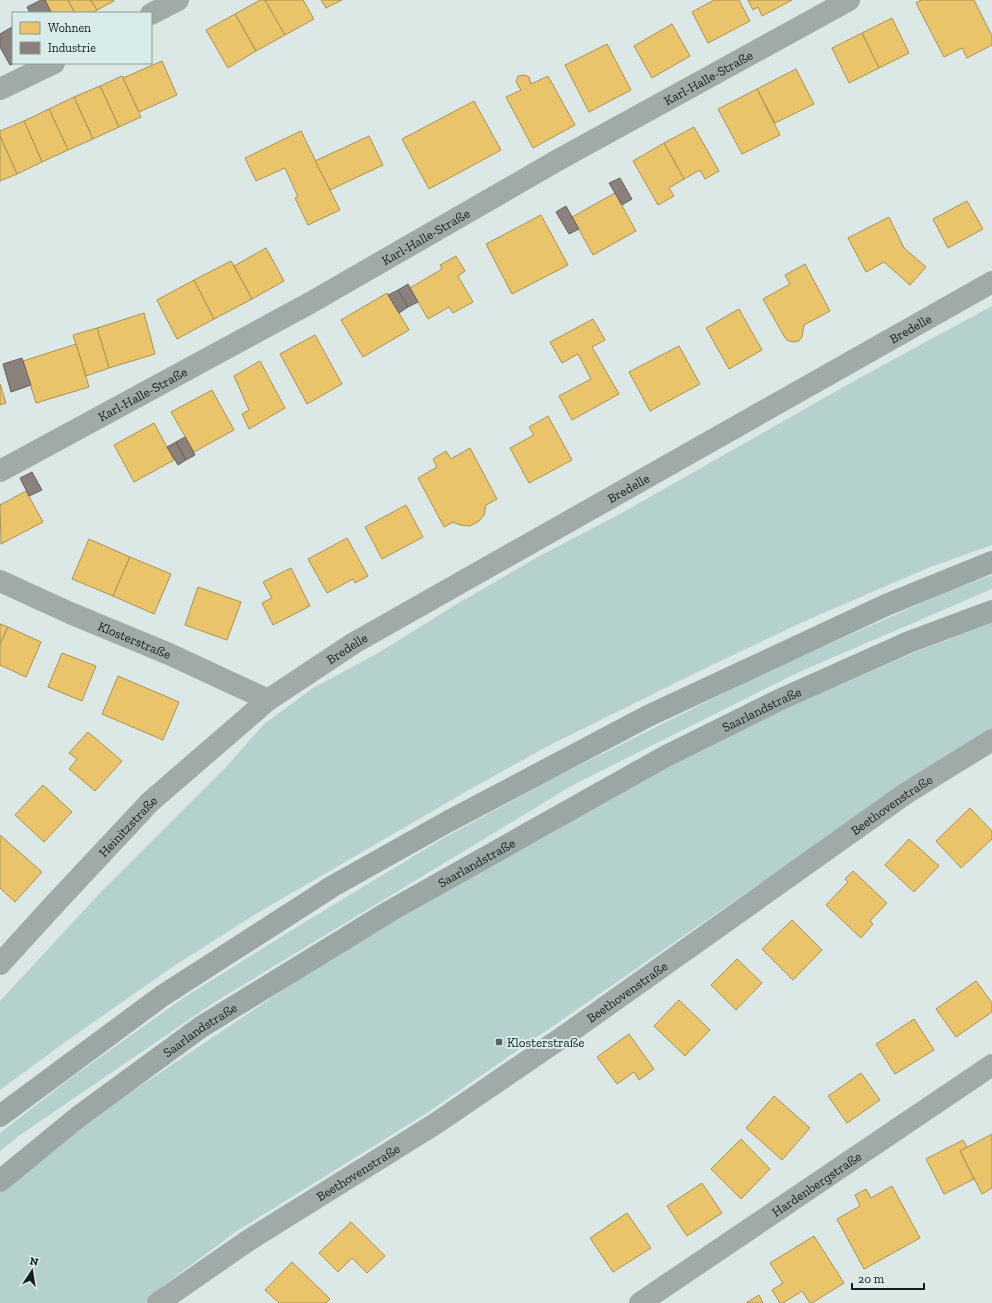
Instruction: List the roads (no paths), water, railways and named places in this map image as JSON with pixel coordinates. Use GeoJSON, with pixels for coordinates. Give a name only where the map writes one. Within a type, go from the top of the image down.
{"type":"FeatureCollection","features":[{"type":"Feature","properties":{"kind":"highway"},"geometry":{"type":"LineString","coordinates":[[0,1116],[162,996],[333,886],[442,824],[648,716],[886,604],[992,562]]}},
{"type":"Feature","properties":{"kind":"highway","name":"Saarlandstraße"},"geometry":{"type":"LineString","coordinates":[[0,1180],[78,1117],[201,1026],[390,911],[666,756],[779,700],[909,642],[992,611]]}},
{"type":"Feature","properties":{"kind":"street"},"geometry":{"type":"LineString","coordinates":[[152,13],[178,0]]}},
{"type":"Feature","properties":{"kind":"street","name":"Karl-Halle-Straße"},"geometry":{"type":"LineString","coordinates":[[0,471],[310,303],[558,160],[849,0]]}},
{"type":"Feature","properties":{"kind":"street"},"geometry":{"type":"LineString","coordinates":[[0,89],[52,64]]}},
{"type":"Feature","properties":{"kind":"street","name":"Bredelle"},"geometry":{"type":"LineString","coordinates":[[268,700],[368,635],[992,282]]}},
{"type":"Feature","properties":{"kind":"street","name":"Klosterstraße"},"geometry":{"type":"LineString","coordinates":[[0,581],[70,613],[169,654],[268,700]]}},
{"type":"Feature","properties":{"kind":"street","name":"Heinitzstraße"},"geometry":{"type":"LineString","coordinates":[[0,964],[150,802],[268,700]]}},
{"type":"Feature","properties":{"kind":"street","name":"Beethovenstraße"},"geometry":{"type":"LineString","coordinates":[[158,1303],[248,1240],[435,1124],[570,1032],[905,794],[992,740]]}},
{"type":"Feature","properties":{"kind":"street","name":"Hardenbergstraße"},"geometry":{"type":"LineString","coordinates":[[640,1303],[671,1294],[992,1065]]}},
{"type":"Feature","properties":{"kind":"place","name":"Klosterstraße"},"geometry":{"type":"Point","coordinates":[499,1042]}}]}
